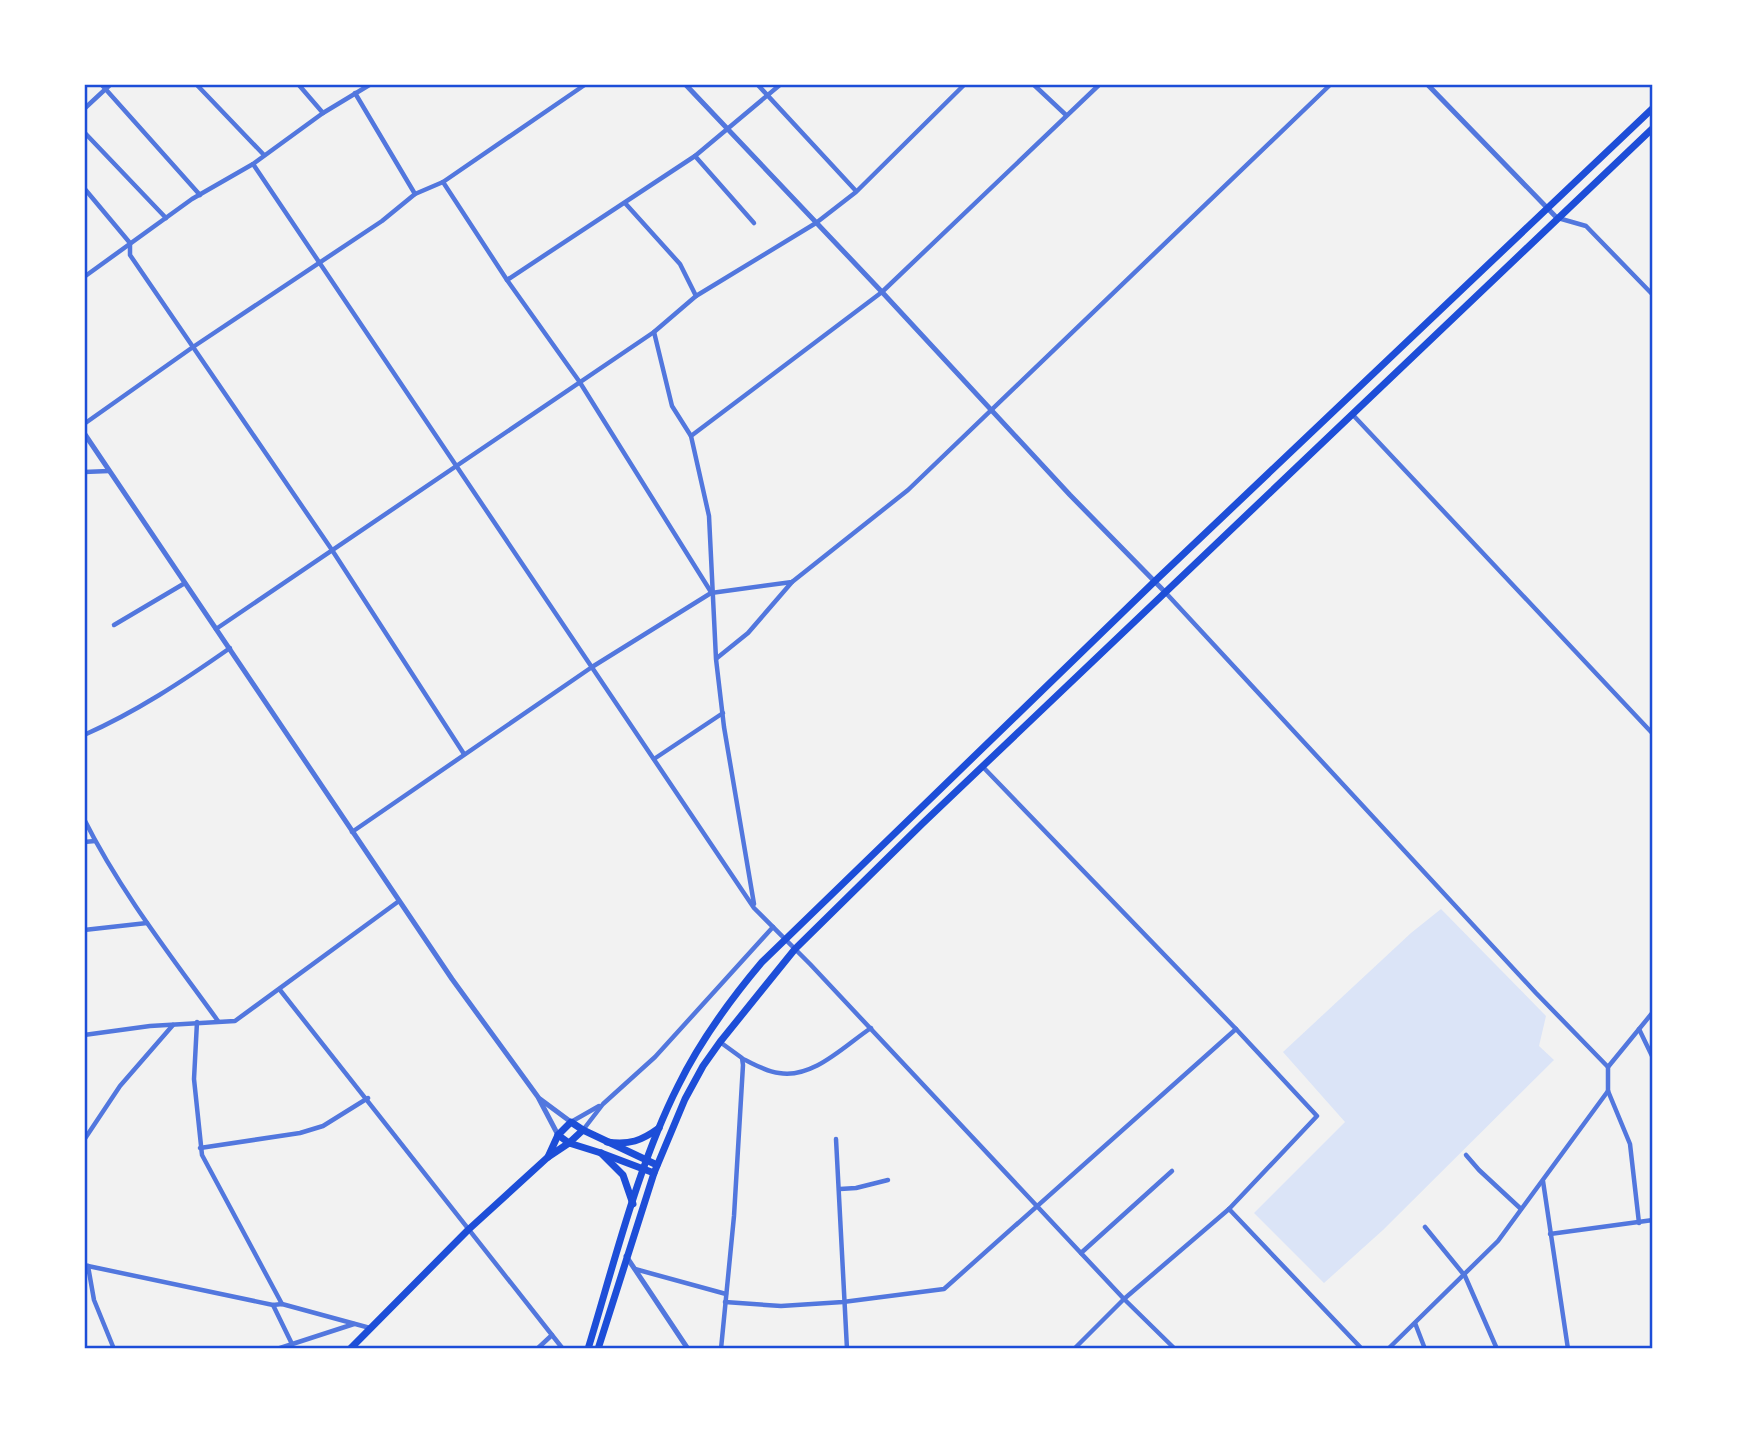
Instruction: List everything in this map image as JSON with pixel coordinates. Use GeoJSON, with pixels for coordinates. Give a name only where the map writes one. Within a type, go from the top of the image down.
{"type":"FeatureCollection","features":[{"type":"Feature","properties":{"kind":"main road"},"geometry":{"type":"LineString","coordinates":[[588,1349],[644,1170],[677,1086],[737,992],[784,939],[1154,581],[1653,108]]}},
{"type":"Feature","properties":{"kind":"main road"},"geometry":{"type":"LineString","coordinates":[[598,1349],[654,1173],[685,1099],[720,1042],[795,949],[1165,592],[1653,128]]}},
{"type":"Feature","properties":{"kind":"main road"},"geometry":{"type":"LineString","coordinates":[[548,1157],[558,1135],[571,1122],[657,1165]]}},
{"type":"Feature","properties":{"kind":"main road"},"geometry":{"type":"LineString","coordinates":[[607,1142],[634,1143],[660,1127]]}},
{"type":"Feature","properties":{"kind":"main road"},"geometry":{"type":"LineString","coordinates":[[350,1349],[468,1230],[548,1157],[583,1130]]}},
{"type":"Feature","properties":{"kind":"main road"},"geometry":{"type":"LineString","coordinates":[[558,1135],[569,1143],[654,1173]]}},
{"type":"Feature","properties":{"kind":"main road"},"geometry":{"type":"LineString","coordinates":[[601,1153],[623,1175],[633,1205]]}},
{"type":"Feature","properties":{"kind":"street"},"geometry":{"type":"LineString","coordinates":[[101,84],[200,195]]}},
{"type":"Feature","properties":{"kind":"street"},"geometry":{"type":"LineString","coordinates":[[84,109],[111,84]]}},
{"type":"Feature","properties":{"kind":"street"},"geometry":{"type":"LineString","coordinates":[[196,84],[264,155]]}},
{"type":"Feature","properties":{"kind":"street"},"geometry":{"type":"LineString","coordinates":[[298,84],[323,113]]}},
{"type":"Feature","properties":{"kind":"street"},"geometry":{"type":"LineString","coordinates":[[84,277],[200,195],[253,164],[323,113],[371,84]]}},
{"type":"Feature","properties":{"kind":"street"},"geometry":{"type":"LineString","coordinates":[[84,424],[382,221],[415,194],[443,182],[586,84]]}},
{"type":"Feature","properties":{"kind":"street"},"geometry":{"type":"LineString","coordinates":[[685,84],[1070,495],[1165,592],[1536,993],[1608,1067]]}},
{"type":"Feature","properties":{"kind":"street"},"geometry":{"type":"LineString","coordinates":[[757,84],[856,192]]}},
{"type":"Feature","properties":{"kind":"street"},"geometry":{"type":"LineString","coordinates":[[507,280],[695,156],[781,84]]}},
{"type":"Feature","properties":{"kind":"street"},"geometry":{"type":"LineString","coordinates":[[216,629],[653,332],[696,296],[816,223],[856,192],[964,84]]}},
{"type":"Feature","properties":{"kind":"street"},"geometry":{"type":"LineString","coordinates":[[1033,84],[1066,115]]}},
{"type":"Feature","properties":{"kind":"street"},"geometry":{"type":"LineString","coordinates":[[691,436],[882,292],[1100,84]]}},
{"type":"Feature","properties":{"kind":"street"},"geometry":{"type":"LineString","coordinates":[[716,659],[748,633],[792,582],[908,490],[1331,84]]}},
{"type":"Feature","properties":{"kind":"street"},"geometry":{"type":"LineString","coordinates":[[1427,84],[1557,218],[1586,226],[1653,295]]}},
{"type":"Feature","properties":{"kind":"street"},"geometry":{"type":"LineString","coordinates":[[355,93],[415,194]]}},
{"type":"Feature","properties":{"kind":"street"},"geometry":{"type":"LineString","coordinates":[[84,132],[166,218]]}},
{"type":"Feature","properties":{"kind":"street"},"geometry":{"type":"LineString","coordinates":[[695,156],[754,223]]}},
{"type":"Feature","properties":{"kind":"street"},"geometry":{"type":"LineString","coordinates":[[253,164],[754,908],[871,1028],[1081,1254],[1175,1349]]}},
{"type":"Feature","properties":{"kind":"street"},"geometry":{"type":"LineString","coordinates":[[443,182],[507,280],[579,381],[711,593]]}},
{"type":"Feature","properties":{"kind":"street"},"geometry":{"type":"LineString","coordinates":[[84,188],[130,243],[130,255],[332,550],[464,754]]}},
{"type":"Feature","properties":{"kind":"street"},"geometry":{"type":"LineString","coordinates":[[625,203],[680,264],[696,296]]}},
{"type":"Feature","properties":{"kind":"street"},"geometry":{"type":"LineString","coordinates":[[653,332],[671,406],[691,436],[709,516],[716,659],[754,908]]}},
{"type":"Feature","properties":{"kind":"street"},"geometry":{"type":"LineString","coordinates":[[1353,415],[1653,734]]}},
{"type":"Feature","properties":{"kind":"street"},"geometry":{"type":"LineString","coordinates":[[84,433],[452,979],[538,1097],[558,1135]]}},
{"type":"Feature","properties":{"kind":"street"},"geometry":{"type":"LineString","coordinates":[[84,472],[109,471]]}},
{"type":"Feature","properties":{"kind":"street"},"geometry":{"type":"LineString","coordinates":[[352,832],[592,667],[711,593],[792,582]]}},
{"type":"Feature","properties":{"kind":"street"},"geometry":{"type":"LineString","coordinates":[[114,625],[185,583]]}},
{"type":"Feature","properties":{"kind":"street"},"geometry":{"type":"LineString","coordinates":[[84,735],[111,723],[185,680],[230,648]]}},
{"type":"Feature","properties":{"kind":"street"},"geometry":{"type":"LineString","coordinates":[[654,759],[723,713]]}},
{"type":"Feature","properties":{"kind":"street"},"geometry":{"type":"LineString","coordinates":[[983,767],[1317,1116],[1229,1209],[1124,1299],[1074,1349]]}},
{"type":"Feature","properties":{"kind":"street"},"geometry":{"type":"LineString","coordinates":[[84,819],[147,923],[218,1022]]}},
{"type":"Feature","properties":{"kind":"street"},"geometry":{"type":"LineString","coordinates":[[84,842],[95,841]]}},
{"type":"Feature","properties":{"kind":"street"},"geometry":{"type":"LineString","coordinates":[[84,1035],[197,1022],[235,1021],[399,901]]}},
{"type":"Feature","properties":{"kind":"street"},"geometry":{"type":"LineString","coordinates":[[84,930],[147,923]]}},
{"type":"Feature","properties":{"kind":"street"},"geometry":{"type":"LineString","coordinates":[[583,1130],[603,1104],[655,1057],[773,927]]}},
{"type":"Feature","properties":{"kind":"street"},"geometry":{"type":"LineString","coordinates":[[280,990],[368,1098],[563,1349]]}},
{"type":"Feature","properties":{"kind":"street"},"geometry":{"type":"LineString","coordinates":[[1639,1223],[1630,1144],[1608,1091],[1608,1067],[1653,1012]]}},
{"type":"Feature","properties":{"kind":"street"},"geometry":{"type":"LineString","coordinates":[[197,1022],[194,1079],[200,1148],[282,1304]]}},
{"type":"Feature","properties":{"kind":"street"},"geometry":{"type":"LineString","coordinates":[[84,1140],[120,1086],[173,1025]]}},
{"type":"Feature","properties":{"kind":"street"},"geometry":{"type":"LineString","coordinates":[[720,1042],[743,1058],[776,1073],[793,1074],[809,1070],[871,1028]]}},
{"type":"Feature","properties":{"kind":"street"},"geometry":{"type":"LineString","coordinates":[[726,1301],[781,1306],[843,1303],[944,1289],[1236,1029]]}},
{"type":"Feature","properties":{"kind":"street"},"geometry":{"type":"LineString","coordinates":[[1639,1029],[1653,1058]]}},
{"type":"Feature","properties":{"kind":"street"},"geometry":{"type":"LineString","coordinates":[[721,1349],[734,1216],[743,1058]]}},
{"type":"Feature","properties":{"kind":"street"},"geometry":{"type":"LineString","coordinates":[[1388,1349],[1498,1241],[1608,1091]]}},
{"type":"Feature","properties":{"kind":"street"},"geometry":{"type":"LineString","coordinates":[[538,1097],[571,1122],[603,1104]]}},
{"type":"Feature","properties":{"kind":"street"},"geometry":{"type":"LineString","coordinates":[[200,1148],[300,1133],[323,1126],[368,1098]]}},
{"type":"Feature","properties":{"kind":"street"},"geometry":{"type":"LineString","coordinates":[[836,1139],[847,1349]]}},
{"type":"Feature","properties":{"kind":"street"},"geometry":{"type":"LineString","coordinates":[[1466,1155],[1521,1209]]}},
{"type":"Feature","properties":{"kind":"street"},"geometry":{"type":"LineString","coordinates":[[1081,1254],[1172,1171]]}},
{"type":"Feature","properties":{"kind":"street"},"geometry":{"type":"LineString","coordinates":[[840,1189],[888,1181]]}},
{"type":"Feature","properties":{"kind":"street"},"geometry":{"type":"LineString","coordinates":[[1543,1181],[1568,1349]]}},
{"type":"Feature","properties":{"kind":"street"},"geometry":{"type":"LineString","coordinates":[[1229,1209],[1362,1349]]}},
{"type":"Feature","properties":{"kind":"street"},"geometry":{"type":"LineString","coordinates":[[1550,1234],[1653,1220]]}},
{"type":"Feature","properties":{"kind":"street"},"geometry":{"type":"LineString","coordinates":[[1425,1227],[1465,1276],[1497,1349]]}},
{"type":"Feature","properties":{"kind":"street"},"geometry":{"type":"LineString","coordinates":[[626,1256],[688,1349]]}},
{"type":"Feature","properties":{"kind":"street"},"geometry":{"type":"LineString","coordinates":[[114,1349],[94,1300],[86,1266],[273,1305],[282,1304],[372,1328]]}},
{"type":"Feature","properties":{"kind":"street"},"geometry":{"type":"LineString","coordinates":[[634,1269],[726,1294]]}},
{"type":"Feature","properties":{"kind":"street"},"geometry":{"type":"LineString","coordinates":[[273,1305],[292,1344]]}},
{"type":"Feature","properties":{"kind":"street"},"geometry":{"type":"LineString","coordinates":[[1415,1323],[1425,1349]]}},
{"type":"Feature","properties":{"kind":"street"},"geometry":{"type":"LineString","coordinates":[[277,1349],[355,1324]]}},
{"type":"Feature","properties":{"kind":"street"},"geometry":{"type":"LineString","coordinates":[[537,1349],[552,1335]]}},
{"type":"Feature","properties":{"kind":"shaded area"},"geometry":{"type":"Polygon","coordinates":[[[1441,909],[1546,1016],[1539,1046],[1554,1060],[1383,1230],[1324,1283],[1254,1213],[1345,1122],[1283,1052],[1411,933],[1441,909]]]}}]}
